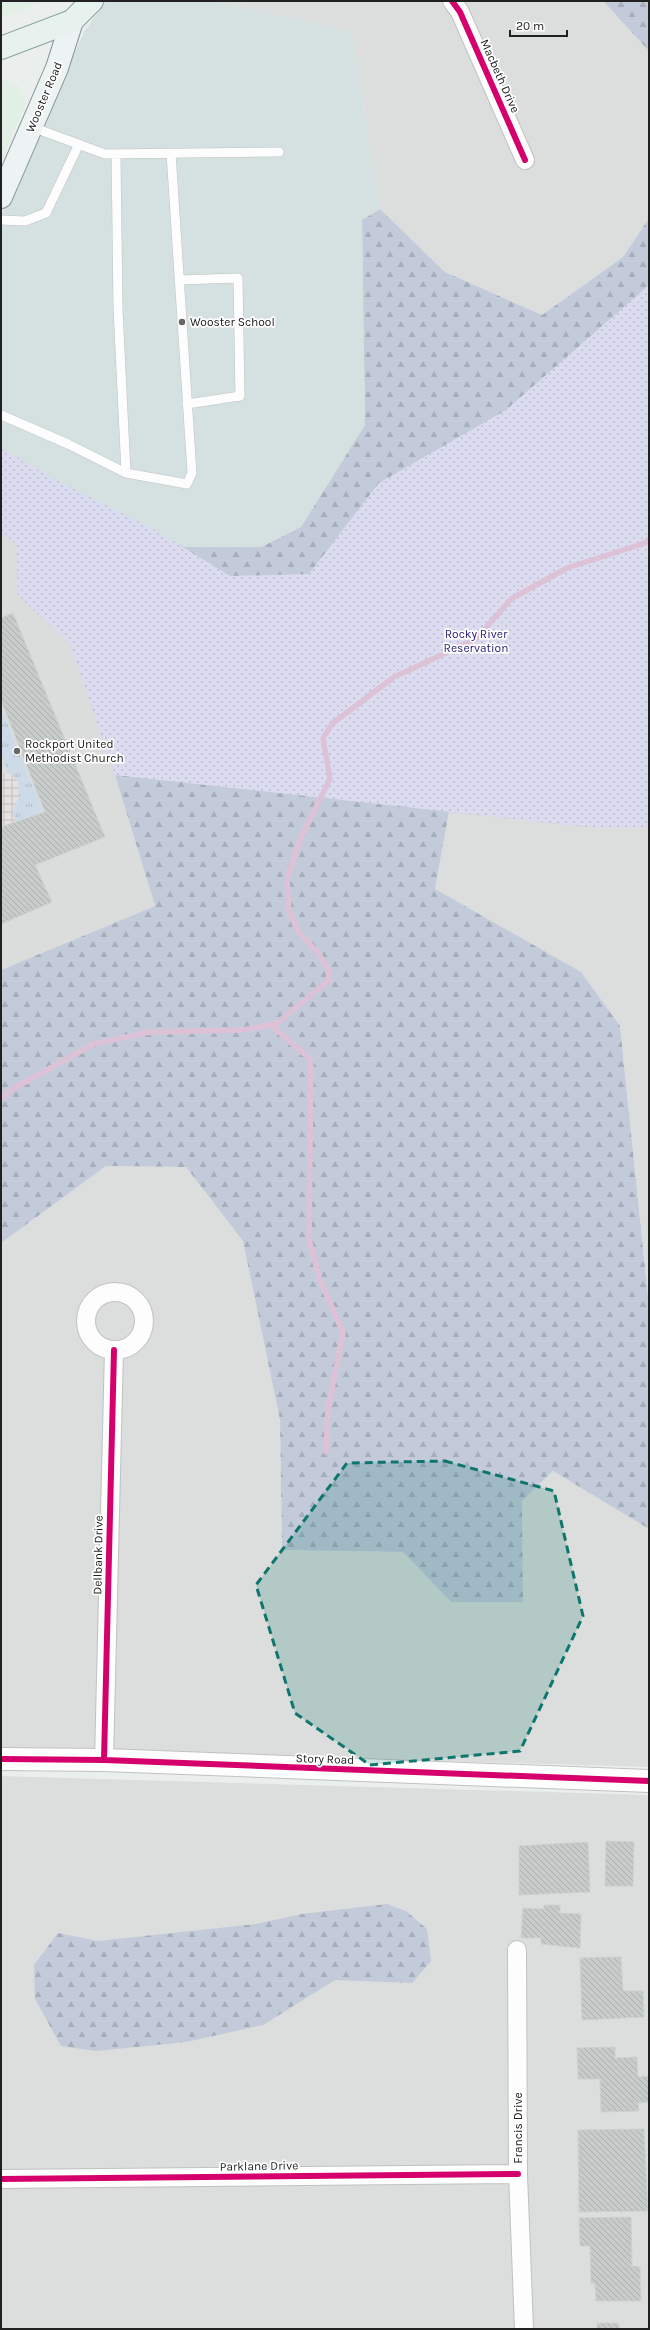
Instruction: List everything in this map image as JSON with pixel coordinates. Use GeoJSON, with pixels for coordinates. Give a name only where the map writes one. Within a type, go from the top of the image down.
{"type":"FeatureCollection","features":[{"type":"Feature","properties":{"kind":"main road","name":"Wooster Road"},"geometry":{"type":"LineString","coordinates":[[1,198],[57,68],[72,21],[92,1]]}},
{"type":"Feature","properties":{"kind":"main road"},"geometry":{"type":"LineString","coordinates":[[1,48],[72,21]]}},
{"type":"Feature","properties":{"kind":"street","name":"Macbeth Drive"},"geometry":{"type":"LineString","coordinates":[[452,1],[460,12],[525,160]]}},
{"type":"Feature","properties":{"kind":"street","name":"Dellbank Drive"},"geometry":{"type":"LineString","coordinates":[[104,1760],[114,1350]]}},
{"type":"Feature","properties":{"kind":"street","name":"Story Road"},"geometry":{"type":"LineString","coordinates":[[1,1759],[104,1760],[649,1781]]}},
{"type":"Feature","properties":{"kind":"street","name":"Francis Drive"},"geometry":{"type":"LineString","coordinates":[[517,1950],[518,2174],[524,2329]]}},
{"type":"Feature","properties":{"kind":"street","name":"Parklane Drive"},"geometry":{"type":"LineString","coordinates":[[1,2179],[518,2174]]}},
{"type":"Feature","properties":{"kind":"lane"},"geometry":{"type":"LineString","coordinates":[[32,126],[105,154],[280,152]]}},
{"type":"Feature","properties":{"kind":"lane"},"geometry":{"type":"LineString","coordinates":[[1,220],[25,221],[46,213],[79,144]]}},
{"type":"Feature","properties":{"kind":"lane"},"geometry":{"type":"LineString","coordinates":[[1,415],[68,444],[126,473],[187,484],[192,473],[171,153]]}},
{"type":"Feature","properties":{"kind":"lane"},"geometry":{"type":"LineString","coordinates":[[116,154],[118,309],[126,473]]}},
{"type":"Feature","properties":{"kind":"lane"},"geometry":{"type":"LineString","coordinates":[[179,280],[238,278],[240,396],[188,404]]}},
{"type":"Feature","properties":{"kind":"highlighted area"},"geometry":{"type":"Polygon","coordinates":[[[445,1461],[554,1491],[583,1616],[520,1751],[370,1765],[295,1713],[256,1585],[347,1463],[445,1461]]]}},
{"type":"Feature","properties":{"kind":"shaded area"},"geometry":{"type":"Polygon","coordinates":[[[1,1],[43,1],[1,19],[1,1]]]}},
{"type":"Feature","properties":{"kind":"shaded area","name":"Wooster School"},"geometry":{"type":"Polygon","coordinates":[[[106,1],[211,1],[352,32],[380,209],[362,220],[365,425],[301,527],[261,547],[183,547],[155,530],[47,475],[1,448],[1,216],[84,32],[106,1]]]}},
{"type":"Feature","properties":{"kind":"shaded area"},"geometry":{"type":"Polygon","coordinates":[[[211,1],[603,1],[649,51],[649,218],[623,257],[542,315],[445,272],[380,209],[352,32],[211,1]]]}},
{"type":"Feature","properties":{"kind":"shaded area"},"geometry":{"type":"Polygon","coordinates":[[[1,78],[18,85],[24,95],[25,104],[1,162],[1,78]]]}},
{"type":"Feature","properties":{"kind":"shaded area"},"geometry":{"type":"Polygon","coordinates":[[[1,535],[17,544],[18,595],[70,643],[115,775],[155,906],[1,970],[1,535]]]}},
{"type":"Feature","properties":{"kind":"shaded area"},"geometry":{"type":"Polygon","coordinates":[[[8,772],[18,781],[19,796],[13,811],[13,816],[17,821],[4,826],[1,820],[1,774],[8,772]]]}},
{"type":"Feature","properties":{"kind":"shaded area"},"geometry":{"type":"Polygon","coordinates":[[[449,812],[597,828],[649,827],[649,1306],[620,1026],[435,890],[449,812]]]}},
{"type":"Feature","properties":{"kind":"shaded area"},"geometry":{"type":"Polygon","coordinates":[[[106,1166],[186,1167],[243,1241],[280,1420],[282,1550],[403,1552],[451,1602],[523,1601],[522,1501],[553,1471],[649,1529],[649,1767],[1,1748],[1,1243],[106,1166]]]}},
{"type":"Feature","properties":{"kind":"shaded area"},"geometry":{"type":"Polygon","coordinates":[[[1,1776],[649,1795],[649,2329],[1,2329],[1,1776]]]}},
{"type":"Feature","properties":{"kind":"green space"},"geometry":{"type":"Polygon","coordinates":[[[603,1],[649,1],[649,51],[603,1]]]}},
{"type":"Feature","properties":{"kind":"green space"},"geometry":{"type":"Polygon","coordinates":[[[380,209],[445,272],[542,315],[623,257],[649,218],[649,827],[597,828],[449,812],[435,889],[581,972],[620,1026],[649,1306],[649,1529],[553,1471],[522,1501],[523,1602],[451,1602],[403,1552],[282,1550],[280,1420],[243,1241],[186,1167],[106,1166],[1,1243],[1,970],[155,906],[115,775],[70,643],[18,595],[17,544],[1,535],[1,448],[47,475],[155,530],[183,547],[261,547],[301,527],[365,425],[362,220],[380,209]]]}},
{"type":"Feature","properties":{"kind":"green space","name":"Rocky River Reservation"},"geometry":{"type":"Polygon","coordinates":[[[649,285],[649,827],[597,828],[115,775],[70,643],[18,595],[17,544],[1,535],[1,448],[47,475],[155,530],[230,576],[309,574],[379,483],[506,410],[649,285]]]}},
{"type":"Feature","properties":{"kind":"green space"},"geometry":{"type":"Polygon","coordinates":[[[1,707],[43,812],[17,821],[14,807],[18,781],[8,772],[1,754],[1,707]]]}},
{"type":"Feature","properties":{"kind":"green space"},"geometry":{"type":"Polygon","coordinates":[[[387,1904],[406,1911],[427,1929],[431,1961],[412,1983],[335,1980],[263,2025],[186,2042],[96,2051],[61,2046],[35,1999],[34,1965],[58,1933],[98,1941],[256,1924],[302,1914],[387,1904]]]}},
{"type":"Feature","properties":{"kind":"building"},"geometry":{"type":"Polygon","coordinates":[[[13,613],[105,837],[35,865],[52,902],[1,924],[1,827],[45,812],[1,700],[1,618],[13,613]]]}},
{"type":"Feature","properties":{"kind":"building"},"geometry":{"type":"Polygon","coordinates":[[[606,1841],[634,1842],[633,1886],[605,1886],[606,1841]]]}},
{"type":"Feature","properties":{"kind":"building"},"geometry":{"type":"Polygon","coordinates":[[[588,1842],[590,1892],[519,1895],[519,1846],[588,1842]]]}},
{"type":"Feature","properties":{"kind":"building"},"geometry":{"type":"Polygon","coordinates":[[[544,1905],[560,1905],[560,1913],[581,1914],[580,1948],[541,1944],[541,1938],[521,1938],[523,1908],[544,1909],[544,1905]]]}},
{"type":"Feature","properties":{"kind":"building"},"geometry":{"type":"Polygon","coordinates":[[[621,1957],[623,1991],[643,1991],[644,2017],[582,2020],[580,1958],[621,1957]]]}},
{"type":"Feature","properties":{"kind":"building"},"geometry":{"type":"Polygon","coordinates":[[[615,2047],[615,2058],[637,2057],[638,2077],[649,2076],[649,2102],[638,2103],[639,2111],[601,2112],[600,2079],[578,2079],[577,2048],[615,2047]]]}},
{"type":"Feature","properties":{"kind":"building"},"geometry":{"type":"Polygon","coordinates":[[[644,2129],[648,2211],[579,2212],[578,2130],[644,2129]]]}},
{"type":"Feature","properties":{"kind":"building"},"geometry":{"type":"Polygon","coordinates":[[[631,2217],[632,2266],[640,2267],[641,2301],[596,2301],[595,2284],[591,2283],[590,2246],[580,2246],[579,2218],[631,2217]]]}},
{"type":"Feature","properties":{"kind":"building"},"geometry":{"type":"Polygon","coordinates":[[[597,2323],[619,2323],[619,2329],[597,2329],[597,2323]]]}},
{"type":"Feature","properties":{"kind":"waterway"},"geometry":{"type":"LineString","coordinates":[[1,1099],[13,1089],[93,1044],[150,1032],[242,1030],[276,1024],[329,980],[328,969],[319,954],[298,931],[289,912],[287,879],[300,839],[330,779],[323,738],[333,723],[394,677],[476,639],[511,599],[567,568],[645,543],[649,539]]}},
{"type":"Feature","properties":{"kind":"waterway"},"geometry":{"type":"LineString","coordinates":[[270,1024],[311,1060],[309,1240],[320,1280],[343,1333],[328,1409],[326,1452]]}},
{"type":"Feature","properties":{"kind":"cycle path"},"geometry":{"type":"LineString","coordinates":[[452,1],[460,12],[525,160]]}},
{"type":"Feature","properties":{"kind":"cycle path"},"geometry":{"type":"LineString","coordinates":[[104,1760],[114,1350]]}},
{"type":"Feature","properties":{"kind":"cycle path"},"geometry":{"type":"LineString","coordinates":[[1,1759],[104,1760],[649,1781]]}},
{"type":"Feature","properties":{"kind":"cycle path"},"geometry":{"type":"LineString","coordinates":[[1,2179],[518,2174]]}},
{"type":"Feature","properties":{"kind":"place","name":"Wooster School"},"geometry":{"type":"Point","coordinates":[182,322]}},
{"type":"Feature","properties":{"kind":"place","name":"Rockport United Methodist Church"},"geometry":{"type":"Point","coordinates":[17,751]}}]}
